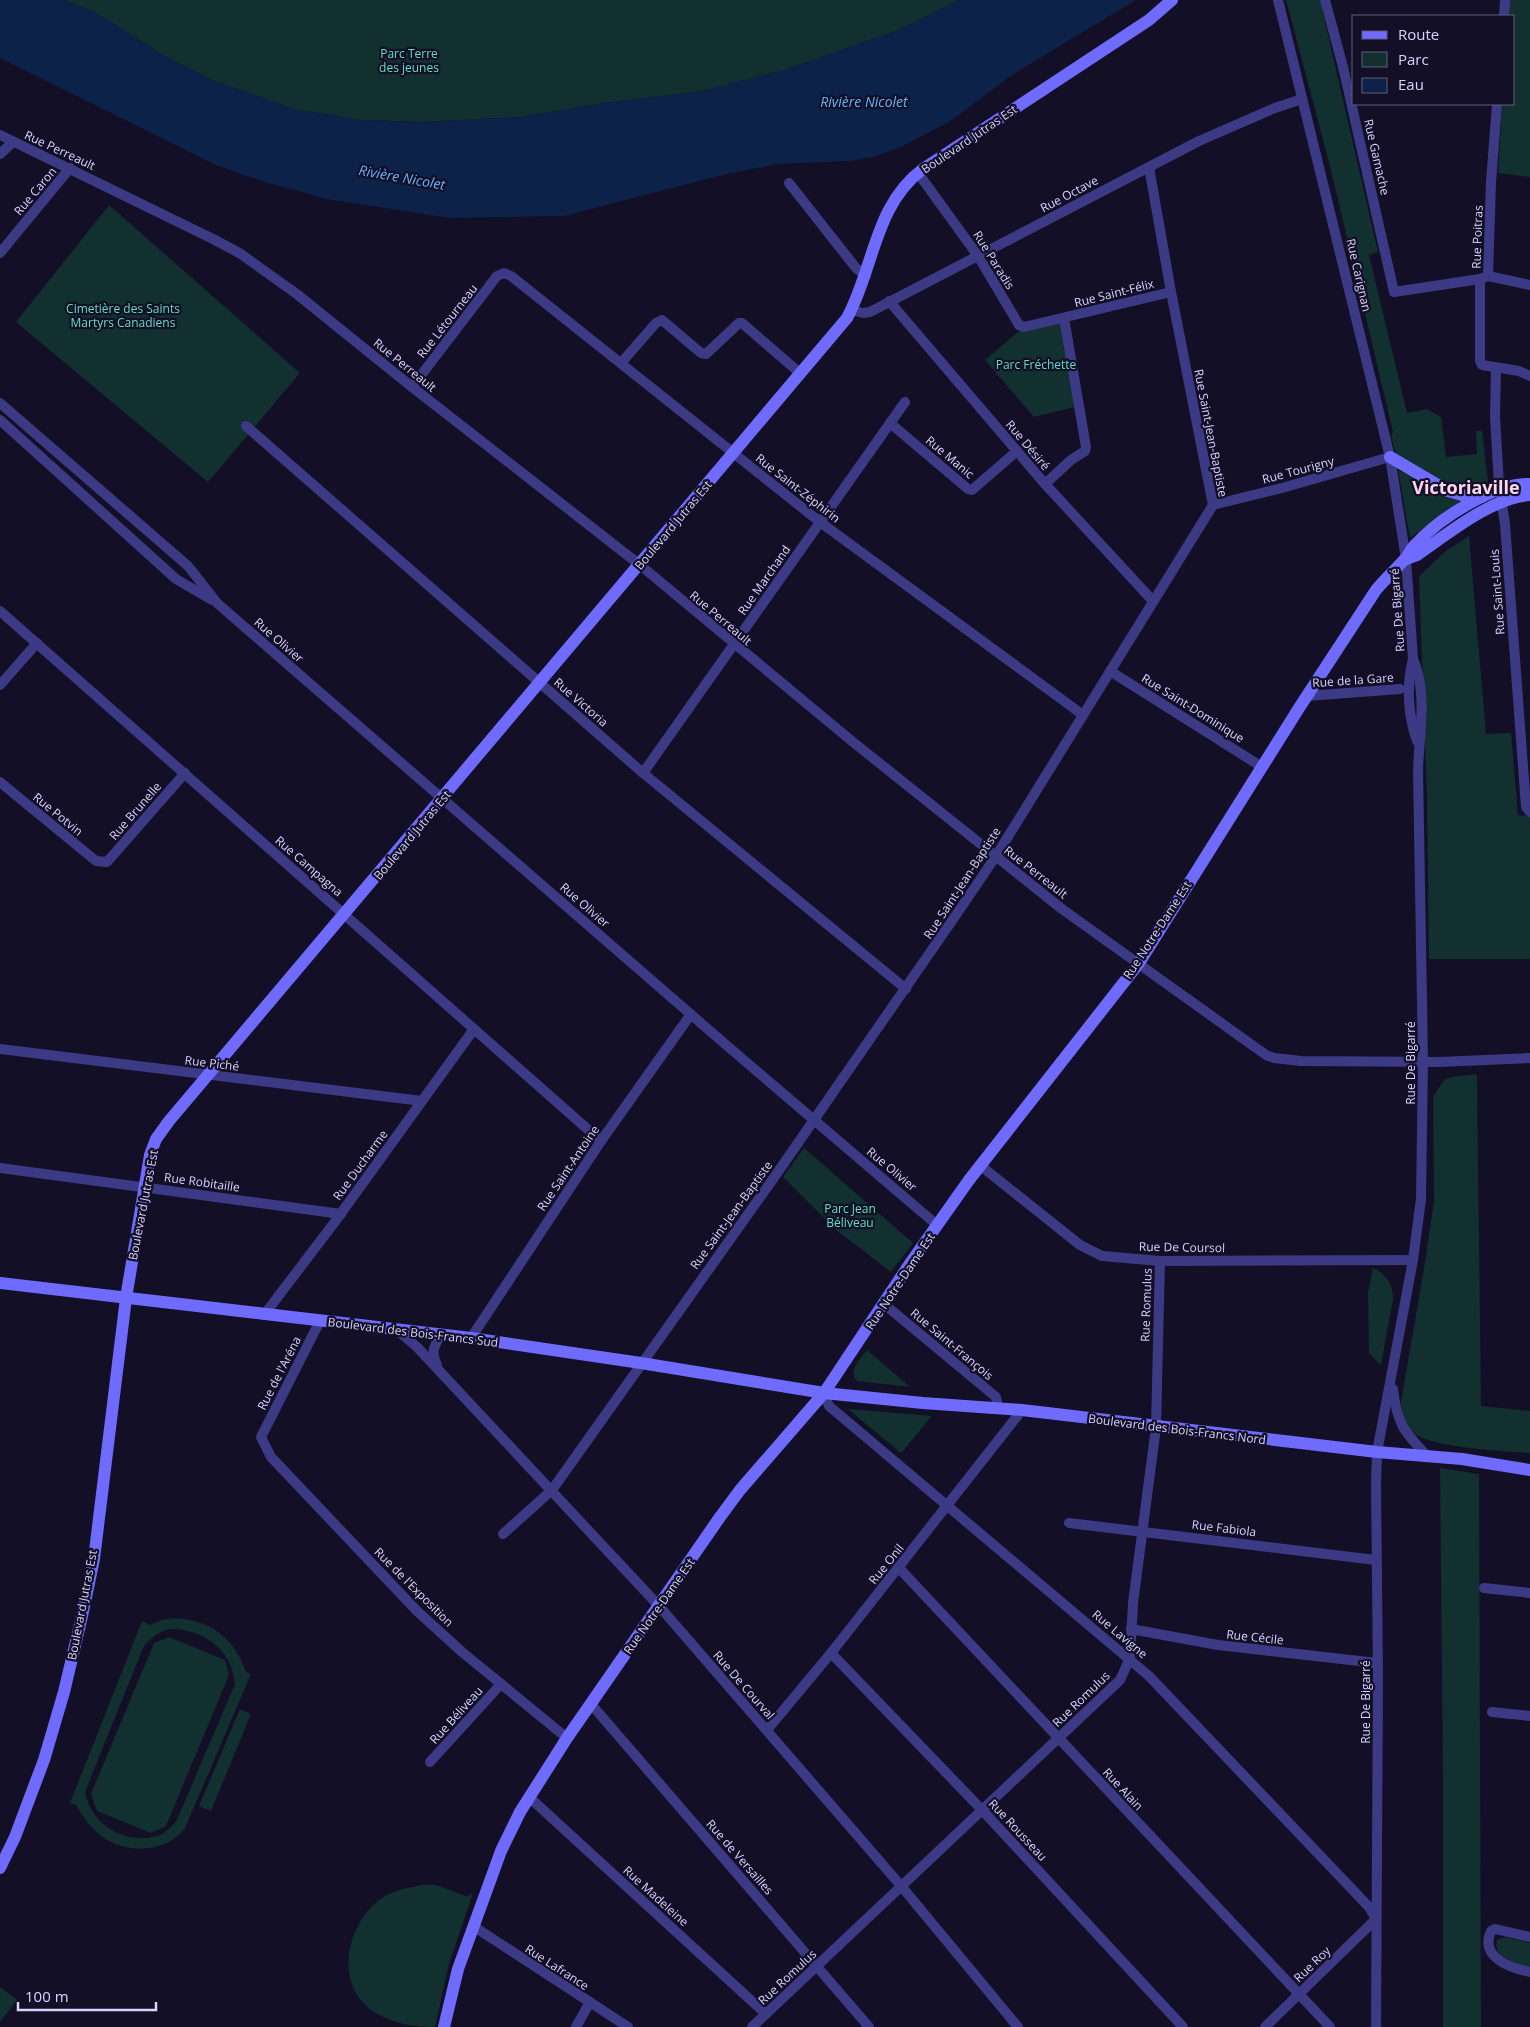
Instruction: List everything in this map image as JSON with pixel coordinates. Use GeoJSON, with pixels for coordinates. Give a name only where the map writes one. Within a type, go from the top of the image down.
{"type":"FeatureCollection","features":[{"type":"Feature","properties":{"kind":"street","name":"Boulevard Jutras Est"},"geometry":{"type":"LineString","coordinates":[[0,1868],[15,1837],[44,1760],[64,1692],[82,1616],[94,1559],[126,1298],[144,1186],[150,1155],[156,1139],[847,318],[866,276],[881,226],[890,206],[918,173],[1149,20],[1172,0]]}},
{"type":"Feature","properties":{"kind":"street","name":"Rue Carignan"},"geometry":{"type":"LineString","coordinates":[[1278,0],[1390,457],[1406,559]]}},
{"type":"Feature","properties":{"kind":"street","name":"Rue Gamache"},"geometry":{"type":"LineString","coordinates":[[1325,0],[1343,66],[1394,292],[1484,278]]}},
{"type":"Feature","properties":{"kind":"street"},"geometry":{"type":"LineString","coordinates":[[1504,15],[1505,0]]}},
{"type":"Feature","properties":{"kind":"street"},"geometry":{"type":"LineString","coordinates":[[1343,66],[1352,65]]}},
{"type":"Feature","properties":{"kind":"street","name":"Rue Octave"},"geometry":{"type":"LineString","coordinates":[[852,310],[863,313],[870,312],[1149,167],[1236,125],[1302,99]]}},
{"type":"Feature","properties":{"kind":"street","name":"Rue Poitras"},"geometry":{"type":"LineString","coordinates":[[1496,368],[1482,365],[1480,361],[1497,105]]}},
{"type":"Feature","properties":{"kind":"street","name":"Rue Perreault"},"geometry":{"type":"LineString","coordinates":[[0,136],[70,168],[213,239],[241,254],[298,295],[412,387],[640,565],[734,645],[1062,909],[1272,1058],[1301,1061],[1423,1061],[1530,1058]]}},
{"type":"Feature","properties":{"kind":"street","name":"Rue Perreault"},"geometry":{"type":"LineString","coordinates":[[0,154],[13,142]]}},
{"type":"Feature","properties":{"kind":"street","name":"Rue Saint-Jean-Baptiste"},"geometry":{"type":"LineString","coordinates":[[503,1534],[552,1490],[906,989],[996,856],[1213,505],[1171,292],[1149,167]]}},
{"type":"Feature","properties":{"kind":"street","name":"Rue Caron"},"geometry":{"type":"LineString","coordinates":[[0,253],[70,168]]}},
{"type":"Feature","properties":{"kind":"street","name":"Rue Paradis"},"geometry":{"type":"LineString","coordinates":[[918,173],[978,256],[1019,325],[1024,328],[1064,318]]}},
{"type":"Feature","properties":{"kind":"street"},"geometry":{"type":"LineString","coordinates":[[789,183],[856,268],[866,276]]}},
{"type":"Feature","properties":{"kind":"street","name":"Rue Létourneau"},"geometry":{"type":"LineString","coordinates":[[412,387],[497,276],[504,273]]}},
{"type":"Feature","properties":{"kind":"street","name":"Rue Saint-Zéphirin"},"geometry":{"type":"LineString","coordinates":[[504,273],[511,276],[820,522],[1083,715]]}},
{"type":"Feature","properties":{"kind":"street"},"geometry":{"type":"LineString","coordinates":[[1484,278],[1530,284]]}},
{"type":"Feature","properties":{"kind":"street","name":"Rue Saint-Félix"},"geometry":{"type":"LineString","coordinates":[[1064,318],[1171,292]]}},
{"type":"Feature","properties":{"kind":"street","name":"Rue Désiré"},"geometry":{"type":"LineString","coordinates":[[889,301],[1045,484],[1153,600]]}},
{"type":"Feature","properties":{"kind":"street"},"geometry":{"type":"LineString","coordinates":[[1045,484],[1071,460],[1085,451],[1086,447],[1064,318]]}},
{"type":"Feature","properties":{"kind":"street"},"geometry":{"type":"LineString","coordinates":[[621,363],[656,323],[664,320],[701,352],[706,354],[736,324],[742,323],[801,374]]}},
{"type":"Feature","properties":{"kind":"street"},"geometry":{"type":"LineString","coordinates":[[1496,368],[1519,371],[1530,376]]}},
{"type":"Feature","properties":{"kind":"street","name":"Rue Saint-Louis"},"geometry":{"type":"LineString","coordinates":[[1496,368],[1495,417],[1501,495],[1525,726],[1526,807],[1530,812]]}},
{"type":"Feature","properties":{"kind":"street","name":"Rue Olivier"},"geometry":{"type":"LineString","coordinates":[[0,402],[188,566],[217,603]]}},
{"type":"Feature","properties":{"kind":"street","name":"Rue Marchand"},"geometry":{"type":"LineString","coordinates":[[643,773],[905,402]]}},
{"type":"Feature","properties":{"kind":"street","name":"Rue Olivier"},"geometry":{"type":"LineString","coordinates":[[0,420],[176,579],[217,603],[937,1225]]}},
{"type":"Feature","properties":{"kind":"street","name":"Rue Manic"},"geometry":{"type":"LineString","coordinates":[[890,424],[968,489],[972,490],[1017,451]]}},
{"type":"Feature","properties":{"kind":"street","name":"Rue Victoria"},"geometry":{"type":"LineString","coordinates":[[246,426],[643,773],[906,989]]}},
{"type":"Feature","properties":{"kind":"street"},"geometry":{"type":"LineString","coordinates":[[1390,457],[1448,491],[1469,497],[1530,495]]}},
{"type":"Feature","properties":{"kind":"street","name":"Rue Tourigny"},"geometry":{"type":"LineString","coordinates":[[1213,505],[1282,488],[1390,457]]}},
{"type":"Feature","properties":{"kind":"street"},"geometry":{"type":"LineString","coordinates":[[1406,559],[1417,556],[1472,518],[1514,485],[1530,484]]}},
{"type":"Feature","properties":{"kind":"street"},"geometry":{"type":"LineString","coordinates":[[1406,559],[1414,545],[1432,529],[1482,498]]}},
{"type":"Feature","properties":{"kind":"street","name":"Rue De Bigarré"},"geometry":{"type":"LineString","coordinates":[[1376,2027],[1377,1452],[1413,1260],[1421,1199],[1423,1061],[1418,744],[1421,724],[1419,672],[1413,659],[1406,559]]}},
{"type":"Feature","properties":{"kind":"street","name":"Rue Notre-Dame Est"},"geometry":{"type":"LineString","coordinates":[[444,2027],[458,1969],[501,1851],[529,1797],[567,1738],[740,1490],[824,1394],[937,1225],[1139,963],[1376,590],[1389,574],[1406,559]]}},
{"type":"Feature","properties":{"kind":"street","name":"Rue Campagna"},"geometry":{"type":"LineString","coordinates":[[0,611],[601,1141]]}},
{"type":"Feature","properties":{"kind":"street"},"geometry":{"type":"LineString","coordinates":[[0,685],[37,643]]}},
{"type":"Feature","properties":{"kind":"street","name":"Rue Saint-Dominique"},"geometry":{"type":"LineString","coordinates":[[1110,670],[1262,767]]}},
{"type":"Feature","properties":{"kind":"street","name":"Rue de la Gare"},"geometry":{"type":"LineString","coordinates":[[1307,696],[1400,689]]}},
{"type":"Feature","properties":{"kind":"street","name":"Rue Brunelle"},"geometry":{"type":"LineString","coordinates":[[102,862],[107,862],[112,857],[185,773]]}},
{"type":"Feature","properties":{"kind":"street","name":"Rue Potvin"},"geometry":{"type":"LineString","coordinates":[[0,782],[96,861],[102,862]]}},
{"type":"Feature","properties":{"kind":"street","name":"Rue Saint-Antoine"},"geometry":{"type":"LineString","coordinates":[[471,1338],[601,1141],[691,1014]]}},
{"type":"Feature","properties":{"kind":"street","name":"Rue Ducharme"},"geometry":{"type":"LineString","coordinates":[[264,1315],[341,1214],[474,1029]]}},
{"type":"Feature","properties":{"kind":"street","name":"Rue Piché"},"geometry":{"type":"LineString","coordinates":[[0,1049],[422,1101]]}},
{"type":"Feature","properties":{"kind":"street","name":"Rue De Coursol"},"geometry":{"type":"LineString","coordinates":[[981,1166],[1080,1246],[1102,1256],[1160,1261],[1413,1260]]}},
{"type":"Feature","properties":{"kind":"street","name":"Rue Robitaille"},"geometry":{"type":"LineString","coordinates":[[0,1168],[341,1214]]}},
{"type":"Feature","properties":{"kind":"street","name":"Rue Romulus"},"geometry":{"type":"LineString","coordinates":[[752,2027],[1120,1680],[1130,1658],[1130,1630],[1156,1427],[1160,1261]]}},
{"type":"Feature","properties":{"kind":"street","name":"Boulevard des Bois-Francs Sud"},"geometry":{"type":"LineString","coordinates":[[0,1282],[264,1315],[471,1338],[641,1363],[824,1394]]}},
{"type":"Feature","properties":{"kind":"street","name":"Rue Saint-François"},"geometry":{"type":"LineString","coordinates":[[884,1304],[996,1397],[998,1408]]}},
{"type":"Feature","properties":{"kind":"street","name":"Rue de l'Aréna"},"geometry":{"type":"LineString","coordinates":[[261,1437],[320,1321]]}},
{"type":"Feature","properties":{"kind":"street","name":"Rue De Courval"},"geometry":{"type":"LineString","coordinates":[[397,1330],[440,1370],[659,1606],[902,1887],[1018,2027]]}},
{"type":"Feature","properties":{"kind":"street","name":"Rue De Courval"},"geometry":{"type":"LineString","coordinates":[[440,1370],[432,1355],[433,1348],[441,1335]]}},
{"type":"Feature","properties":{"kind":"street","name":"Rue De Bigarré"},"geometry":{"type":"LineString","coordinates":[[1392,1379],[1398,1418],[1406,1433],[1428,1457]]}},
{"type":"Feature","properties":{"kind":"street","name":"Boulevard des Bois-Francs Nord"},"geometry":{"type":"LineString","coordinates":[[824,1394],[1022,1410],[1377,1452],[1462,1459],[1530,1470]]}},
{"type":"Feature","properties":{"kind":"street","name":"Rue Lavigne"},"geometry":{"type":"LineString","coordinates":[[824,1394],[829,1406],[1130,1658],[1149,1676],[1369,1907],[1376,1919]]}},
{"type":"Feature","properties":{"kind":"street","name":"Rue Onil"},"geometry":{"type":"LineString","coordinates":[[766,1730],[831,1653],[949,1506],[1022,1410]]}},
{"type":"Feature","properties":{"kind":"street","name":"Rue de l'Exposition"},"geometry":{"type":"LineString","coordinates":[[261,1437],[271,1457],[331,1519],[385,1579],[462,1652],[567,1738]]}},
{"type":"Feature","properties":{"kind":"street","name":"Rue Fabiola"},"geometry":{"type":"LineString","coordinates":[[1069,1523],[1376,1560]]}},
{"type":"Feature","properties":{"kind":"street","name":"Rue Alain"},"geometry":{"type":"LineString","coordinates":[[899,1568],[1330,2027]]}},
{"type":"Feature","properties":{"kind":"street"},"geometry":{"type":"LineString","coordinates":[[1484,1588],[1530,1593]]}},
{"type":"Feature","properties":{"kind":"street","name":"Rue Cécile"},"geometry":{"type":"LineString","coordinates":[[1130,1630],[1218,1645],[1378,1663]]}},
{"type":"Feature","properties":{"kind":"street","name":"Rue Rousseau"},"geometry":{"type":"LineString","coordinates":[[831,1653],[983,1811],[1183,2027]]}},
{"type":"Feature","properties":{"kind":"street","name":"Rue Béliveau"},"geometry":{"type":"LineString","coordinates":[[430,1762],[501,1684]]}},
{"type":"Feature","properties":{"kind":"street","name":"Rue de Versailles"},"geometry":{"type":"LineString","coordinates":[[591,1704],[869,2027]]}},
{"type":"Feature","properties":{"kind":"street"},"geometry":{"type":"LineString","coordinates":[[1492,1712],[1530,1716]]}},
{"type":"Feature","properties":{"kind":"street","name":"Rue Madeleine"},"geometry":{"type":"LineString","coordinates":[[529,1797],[766,2014]]}},
{"type":"Feature","properties":{"kind":"street","name":"Rue Roy"},"geometry":{"type":"LineString","coordinates":[[1265,2027],[1376,1919]]}},
{"type":"Feature","properties":{"kind":"street","name":"Rue Lafrance"},"geometry":{"type":"LineString","coordinates":[[473,1926],[628,2027]]}},
{"type":"Feature","properties":{"kind":"street"},"geometry":{"type":"LineString","coordinates":[[1530,1937],[1495,1929],[1488,1936],[1491,1953],[1495,1958],[1514,1968],[1530,1972]]}},
{"type":"Feature","properties":{"kind":"street"},"geometry":{"type":"LineString","coordinates":[[576,2027],[590,2002]]}},
{"type":"Feature","properties":{"kind":"green space","name":"Parc Terre des jeunes"},"geometry":{"type":"Polygon","coordinates":[[[64,0],[959,0],[899,30],[781,71],[703,91],[604,103],[520,117],[423,122],[359,120],[294,109],[214,81],[165,56],[94,12],[64,0]]]}},
{"type":"Feature","properties":{"kind":"green space"},"geometry":{"type":"Polygon","coordinates":[[[1286,0],[1320,0],[1378,252],[1369,255],[1407,413],[1427,409],[1441,417],[1446,457],[1477,454],[1476,431],[1482,431],[1488,481],[1485,490],[1475,492],[1446,486],[1396,454],[1391,437],[1393,432],[1330,166],[1286,0]]]}},
{"type":"Feature","properties":{"kind":"green space"},"geometry":{"type":"Polygon","coordinates":[[[1508,0],[1530,0],[1530,177],[1498,173],[1502,105],[1515,105],[1515,15],[1507,15],[1508,0]]]}},
{"type":"Feature","properties":{"kind":"green space","name":"Cimetière des Saints Martyrs Canadiens"},"geometry":{"type":"Polygon","coordinates":[[[109,205],[300,373],[208,482],[16,322],[109,205]]]}},
{"type":"Feature","properties":{"kind":"green space","name":"Parc Fréchette"},"geometry":{"type":"Polygon","coordinates":[[[1064,318],[1079,406],[1034,417],[985,360],[1024,327],[1064,318]]]}},
{"type":"Feature","properties":{"kind":"green space"},"geometry":{"type":"Polygon","coordinates":[[[1398,470],[1464,499],[1410,538],[1398,470]]]}},
{"type":"Feature","properties":{"kind":"green space"},"geometry":{"type":"Polygon","coordinates":[[[1469,536],[1486,734],[1511,733],[1518,815],[1530,816],[1530,959],[1429,959],[1427,798],[1419,576],[1446,551],[1469,536]]]}},
{"type":"Feature","properties":{"kind":"green space"},"geometry":{"type":"Polygon","coordinates":[[[1477,1074],[1481,1406],[1530,1411],[1530,1453],[1453,1446],[1424,1439],[1409,1428],[1401,1406],[1434,1201],[1433,1097],[1444,1080],[1452,1077],[1477,1074]]]}},
{"type":"Feature","properties":{"kind":"green space","name":"Parc Jean Béliveau"},"geometry":{"type":"Polygon","coordinates":[[[804,1148],[913,1243],[891,1272],[836,1230],[783,1177],[804,1148]]]}},
{"type":"Feature","properties":{"kind":"green space"},"geometry":{"type":"Polygon","coordinates":[[[1373,1268],[1382,1273],[1388,1280],[1393,1294],[1381,1365],[1369,1353],[1368,1292],[1373,1268]]]}},
{"type":"Feature","properties":{"kind":"green space"},"geometry":{"type":"Polygon","coordinates":[[[867,1350],[910,1387],[857,1381],[854,1377],[854,1369],[867,1350]]]}},
{"type":"Feature","properties":{"kind":"green space"},"geometry":{"type":"Polygon","coordinates":[[[848,1409],[932,1416],[901,1453],[848,1409]]]}},
{"type":"Feature","properties":{"kind":"green space"},"geometry":{"type":"Polygon","coordinates":[[[1440,1468],[1479,1474],[1481,2027],[1443,2027],[1440,1468]]]}},
{"type":"Feature","properties":{"kind":"green space"},"geometry":{"type":"Polygon","coordinates":[[[174,1618],[210,1627],[228,1640],[241,1660],[246,1672],[251,1674],[185,1828],[168,1842],[158,1846],[147,1848],[125,1847],[104,1838],[95,1831],[76,1805],[70,1803],[142,1621],[150,1625],[161,1620],[174,1618]],[[169,1629],[161,1632],[143,1648],[85,1792],[92,1811],[98,1818],[113,1831],[122,1835],[141,1838],[156,1836],[164,1833],[176,1822],[235,1684],[233,1672],[222,1651],[204,1637],[193,1632],[169,1629]]]}},
{"type":"Feature","properties":{"kind":"green space"},"geometry":{"type":"Polygon","coordinates":[[[169,1637],[225,1660],[229,1675],[166,1826],[151,1833],[97,1811],[91,1794],[154,1643],[169,1637]]]}},
{"type":"Feature","properties":{"kind":"green space"},"geometry":{"type":"Polygon","coordinates":[[[240,1709],[251,1714],[211,1811],[199,1806],[240,1709]]]}},
{"type":"Feature","properties":{"kind":"green space"},"geometry":{"type":"Polygon","coordinates":[[[422,1885],[436,1885],[468,1897],[470,1893],[472,1896],[449,1964],[435,2027],[405,2024],[390,2020],[376,2013],[362,2002],[354,1988],[349,1972],[349,1955],[353,1939],[359,1923],[369,1909],[391,1893],[422,1885]]]}},
{"type":"Feature","properties":{"kind":"green space"},"geometry":{"type":"Polygon","coordinates":[[[1505,1937],[1530,1943],[1530,1969],[1518,1965],[1499,1954],[1496,1945],[1497,1940],[1505,1937]]]}},
{"type":"Feature","properties":{"kind":"green space"},"geometry":{"type":"Polygon","coordinates":[[[0,1987],[17,2000],[0,2022],[0,1987]]]}},
{"type":"Feature","properties":{"kind":"water","name":"Rivière Nicolet"},"geometry":{"type":"Polygon","coordinates":[[[0,0],[64,0],[94,12],[165,56],[214,81],[294,109],[359,120],[423,122],[520,117],[604,103],[703,91],[781,71],[899,30],[959,0],[1136,0],[1012,75],[952,120],[901,147],[873,157],[850,161],[778,164],[726,174],[564,216],[449,218],[327,199],[258,180],[216,165],[0,58],[0,0]]]}},
{"type":"Feature","properties":{"kind":"district","name":"Victoriaville"},"geometry":{"type":"Point","coordinates":[1466,487]}}]}
